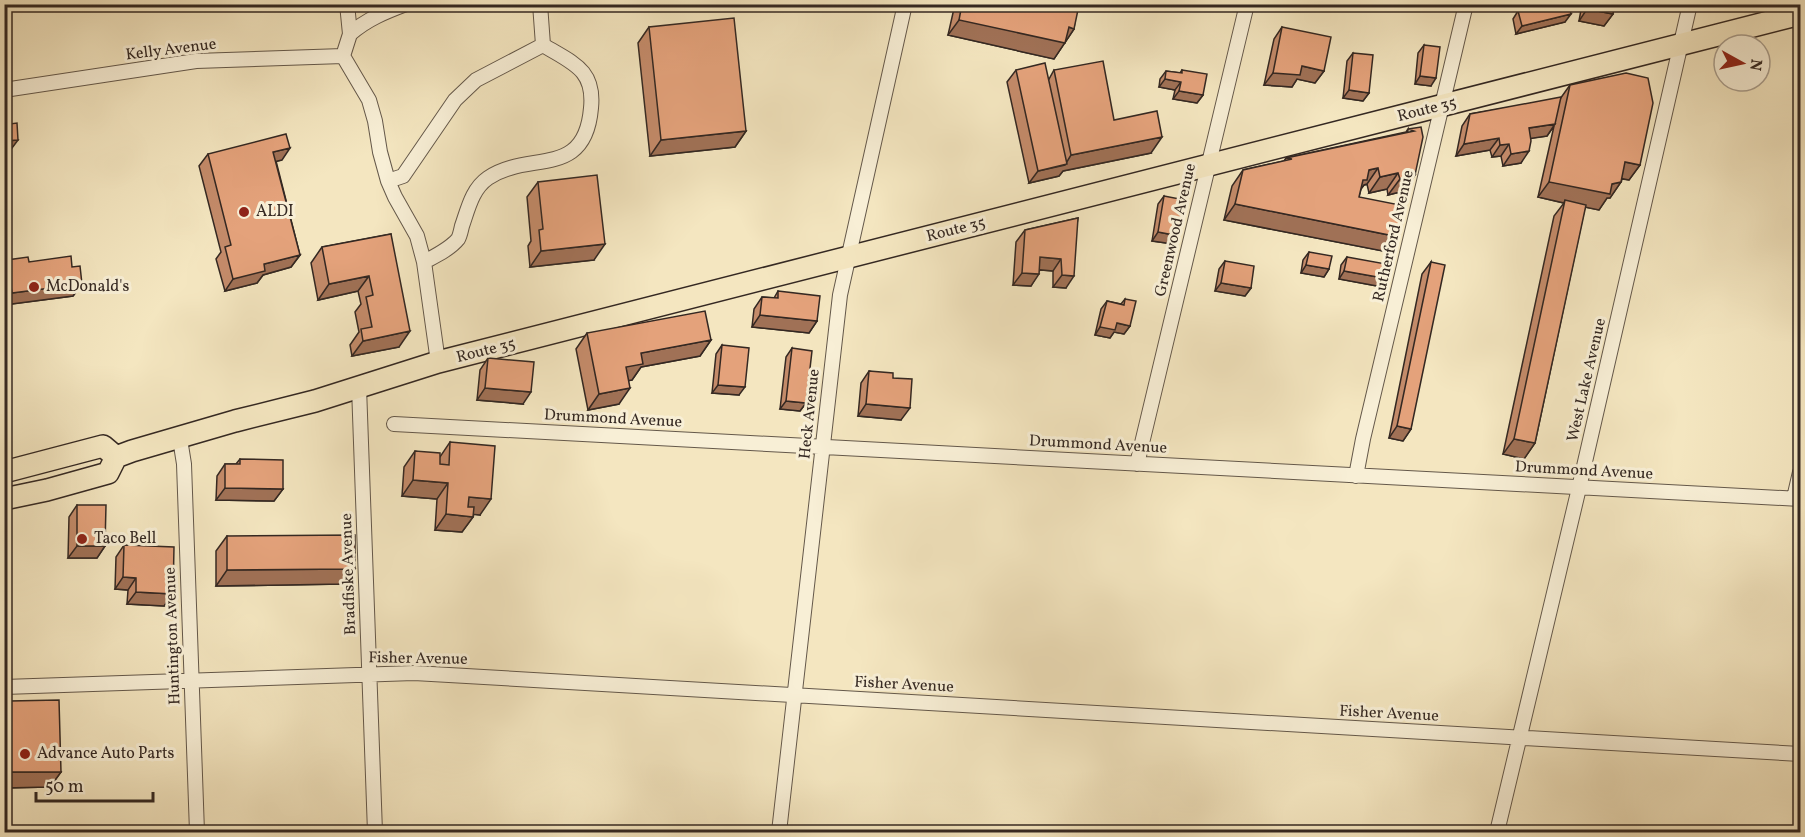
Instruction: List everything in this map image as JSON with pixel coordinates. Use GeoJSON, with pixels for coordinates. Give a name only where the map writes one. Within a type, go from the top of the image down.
{"type":"FeatureCollection","features":[{"type":"Feature","properties":{"kind":"main road","name":"Route 35"},"geometry":{"type":"LineString","coordinates":[[4,499],[108,473],[116,457],[235,421],[315,401],[438,362],[1800,14]]}},
{"type":"Feature","properties":{"kind":"main road"},"geometry":{"type":"LineString","coordinates":[[4,472],[103,446],[116,457]]}},
{"type":"Feature","properties":{"kind":"street"},"geometry":{"type":"LineString","coordinates":[[347,4],[350,34],[343,56],[369,100],[388,182],[417,236],[424,262],[438,362]]}},
{"type":"Feature","properties":{"kind":"street"},"geometry":{"type":"LineString","coordinates":[[350,34],[363,22],[405,4]]}},
{"type":"Feature","properties":{"kind":"street"},"geometry":{"type":"LineString","coordinates":[[540,4],[543,45]]}},
{"type":"Feature","properties":{"kind":"street","name":"Heck Avenue"},"geometry":{"type":"LineString","coordinates":[[779,832],[840,295],[905,4]]}},
{"type":"Feature","properties":{"kind":"street","name":"Greenwood Avenue"},"geometry":{"type":"LineString","coordinates":[[1137,464],[1247,4]]}},
{"type":"Feature","properties":{"kind":"street","name":"Rutherford Avenue"},"geometry":{"type":"LineString","coordinates":[[1356,476],[1466,4]]}},
{"type":"Feature","properties":{"kind":"street","name":"West Lake Avenue"},"geometry":{"type":"LineString","coordinates":[[1497,832],[1690,4]]}},
{"type":"Feature","properties":{"kind":"street"},"geometry":{"type":"LineString","coordinates":[[388,182],[403,176],[454,100],[476,80],[543,45]]}},
{"type":"Feature","properties":{"kind":"street"},"geometry":{"type":"LineString","coordinates":[[424,262],[443,251],[458,238],[469,203],[477,188],[487,179],[501,171],[563,156],[575,150],[580,144],[591,114],[590,82],[574,64],[543,45]]}},
{"type":"Feature","properties":{"kind":"street","name":"Kelly Avenue"},"geometry":{"type":"LineString","coordinates":[[4,90],[196,61],[343,56]]}},
{"type":"Feature","properties":{"kind":"street","name":"Bradfiske Avenue"},"geometry":{"type":"LineString","coordinates":[[359,387],[375,832]]}},
{"type":"Feature","properties":{"kind":"street","name":"Drummond Avenue"},"geometry":{"type":"LineString","coordinates":[[394,424],[1797,499]]}},
{"type":"Feature","properties":{"kind":"street","name":"Huntington Avenue"},"geometry":{"type":"LineString","coordinates":[[180,439],[183,464],[197,832]]}},
{"type":"Feature","properties":{"kind":"street"},"geometry":{"type":"LineString","coordinates":[[1797,499],[1800,472]]}},
{"type":"Feature","properties":{"kind":"street","name":"Fisher Avenue"},"geometry":{"type":"LineString","coordinates":[[4,687],[414,673],[1800,754]]}},
{"type":"Feature","properties":{"kind":"building"},"geometry":{"type":"Polygon","coordinates":[[[962,4],[1079,5],[1074,29],[1069,27],[1065,43],[959,20],[962,4]]]}},
{"type":"Feature","properties":{"kind":"building"},"geometry":{"type":"Polygon","coordinates":[[[1533,4],[1569,4],[1571,14],[1522,26],[1518,11],[1533,8],[1533,4]]]}},
{"type":"Feature","properties":{"kind":"building"},"geometry":{"type":"Polygon","coordinates":[[[1588,4],[1614,4],[1613,14],[1587,9],[1588,4]]]}},
{"type":"Feature","properties":{"kind":"building"},"geometry":{"type":"Polygon","coordinates":[[[734,18],[746,131],[661,140],[649,27],[734,18]]]}},
{"type":"Feature","properties":{"kind":"building"},"geometry":{"type":"Polygon","coordinates":[[[1282,27],[1331,37],[1324,71],[1302,66],[1300,75],[1273,73],[1282,27]]]}},
{"type":"Feature","properties":{"kind":"building"},"geometry":{"type":"Polygon","coordinates":[[[1424,45],[1440,47],[1436,78],[1420,76],[1424,45]]]}},
{"type":"Feature","properties":{"kind":"building"},"geometry":{"type":"Polygon","coordinates":[[[1353,53],[1373,55],[1369,93],[1349,90],[1353,53]]]}},
{"type":"Feature","properties":{"kind":"building"},"geometry":{"type":"Polygon","coordinates":[[[1103,61],[1114,120],[1157,111],[1162,137],[1071,155],[1054,70],[1103,61]]]}},
{"type":"Feature","properties":{"kind":"building"},"geometry":{"type":"Polygon","coordinates":[[[1045,63],[1067,164],[1038,171],[1016,70],[1045,63]]]}},
{"type":"Feature","properties":{"kind":"building"},"geometry":{"type":"Polygon","coordinates":[[[1182,70],[1207,74],[1203,95],[1179,91],[1181,82],[1165,79],[1166,71],[1182,73],[1182,70]]]}},
{"type":"Feature","properties":{"kind":"building"},"geometry":{"type":"Polygon","coordinates":[[[1626,73],[1648,78],[1653,103],[1640,165],[1625,162],[1621,182],[1612,184],[1610,194],[1549,182],[1570,85],[1626,73]]]}},
{"type":"Feature","properties":{"kind":"building"},"geometry":{"type":"Polygon","coordinates":[[[1561,97],[1555,124],[1529,128],[1531,141],[1529,151],[1511,154],[1509,144],[1500,145],[1499,138],[1464,144],[1470,114],[1561,97]]]}},
{"type":"Feature","properties":{"kind":"building"},"geometry":{"type":"Polygon","coordinates":[[[4,98],[9,98],[10,124],[17,123],[18,140],[4,141],[4,98]]]}},
{"type":"Feature","properties":{"kind":"building"},"geometry":{"type":"Polygon","coordinates":[[[1421,127],[1423,137],[1415,175],[1400,179],[1398,173],[1380,177],[1378,168],[1369,170],[1367,180],[1363,180],[1359,197],[1405,206],[1399,237],[1235,204],[1243,170],[1292,159],[1286,158],[1414,131],[1408,129],[1421,127]]]}},
{"type":"Feature","properties":{"kind":"building","name":"ALDI"},"geometry":{"type":"Polygon","coordinates":[[[286,134],[290,148],[273,152],[300,255],[264,264],[265,271],[233,279],[225,247],[231,245],[208,154],[286,134]]]}},
{"type":"Feature","properties":{"kind":"building"},"geometry":{"type":"Polygon","coordinates":[[[597,175],[605,244],[541,251],[539,230],[543,229],[538,182],[597,175]]]}},
{"type":"Feature","properties":{"kind":"building"},"geometry":{"type":"Polygon","coordinates":[[[1164,196],[1185,200],[1179,236],[1158,232],[1164,196]]]}},
{"type":"Feature","properties":{"kind":"building"},"geometry":{"type":"Polygon","coordinates":[[[1565,200],[1586,205],[1535,443],[1514,439],[1565,200]]]}},
{"type":"Feature","properties":{"kind":"building"},"geometry":{"type":"Polygon","coordinates":[[[1078,218],[1074,276],[1062,275],[1061,259],[1040,257],[1039,274],[1022,273],[1025,230],[1078,218]]]}},
{"type":"Feature","properties":{"kind":"building"},"geometry":{"type":"Polygon","coordinates":[[[391,234],[410,331],[363,341],[361,329],[372,327],[366,297],[373,295],[369,276],[329,284],[322,247],[391,234]]]}},
{"type":"Feature","properties":{"kind":"building"},"geometry":{"type":"Polygon","coordinates":[[[1309,252],[1332,256],[1329,269],[1306,265],[1309,252]]]}},
{"type":"Feature","properties":{"kind":"building"},"geometry":{"type":"Polygon","coordinates":[[[71,256],[72,267],[80,266],[82,284],[12,293],[7,260],[28,257],[29,262],[71,256]]]}},
{"type":"Feature","properties":{"kind":"building"},"geometry":{"type":"Polygon","coordinates":[[[1347,257],[1386,264],[1383,278],[1344,271],[1347,257]]]}},
{"type":"Feature","properties":{"kind":"building"},"geometry":{"type":"Polygon","coordinates":[[[1225,261],[1254,266],[1251,288],[1221,283],[1225,261]]]}},
{"type":"Feature","properties":{"kind":"building"},"geometry":{"type":"Polygon","coordinates":[[[1431,262],[1445,265],[1411,429],[1397,426],[1431,262]]]}},
{"type":"Feature","properties":{"kind":"building"},"geometry":{"type":"Polygon","coordinates":[[[778,291],[820,296],[817,321],[760,315],[762,297],[778,298],[778,291]]]}},
{"type":"Feature","properties":{"kind":"building"},"geometry":{"type":"Polygon","coordinates":[[[1125,299],[1136,301],[1130,326],[1117,323],[1115,330],[1100,327],[1107,301],[1124,305],[1125,299]]]}},
{"type":"Feature","properties":{"kind":"building"},"geometry":{"type":"Polygon","coordinates":[[[705,311],[711,340],[641,353],[643,364],[626,367],[630,388],[599,394],[587,333],[705,311]]]}},
{"type":"Feature","properties":{"kind":"building"},"geometry":{"type":"Polygon","coordinates":[[[722,345],[749,348],[745,387],[718,385],[722,345]]]}},
{"type":"Feature","properties":{"kind":"building"},"geometry":{"type":"Polygon","coordinates":[[[792,348],[812,351],[806,403],[786,401],[792,348]]]}},
{"type":"Feature","properties":{"kind":"building"},"geometry":{"type":"Polygon","coordinates":[[[488,358],[534,362],[531,392],[485,388],[488,358]]]}},
{"type":"Feature","properties":{"kind":"building"},"geometry":{"type":"Polygon","coordinates":[[[869,371],[893,373],[893,378],[912,379],[910,408],[866,404],[869,371]]]}},
{"type":"Feature","properties":{"kind":"building"},"geometry":{"type":"Polygon","coordinates":[[[450,442],[495,446],[491,499],[469,497],[468,507],[474,507],[473,517],[446,514],[448,483],[413,480],[415,451],[440,453],[440,464],[449,465],[450,442]]]}},
{"type":"Feature","properties":{"kind":"building"},"geometry":{"type":"Polygon","coordinates":[[[240,459],[283,460],[283,489],[225,488],[225,464],[240,464],[240,459]]]}},
{"type":"Feature","properties":{"kind":"building"},"geometry":{"type":"Polygon","coordinates":[[[77,505],[106,505],[105,546],[77,546],[77,505]]]}},
{"type":"Feature","properties":{"kind":"building"},"geometry":{"type":"Polygon","coordinates":[[[355,535],[355,569],[227,570],[227,536],[355,535]]]}},
{"type":"Feature","properties":{"kind":"building"},"geometry":{"type":"Polygon","coordinates":[[[124,545],[174,547],[173,594],[136,592],[136,578],[123,577],[124,545]]]}},
{"type":"Feature","properties":{"kind":"building"},"geometry":{"type":"Polygon","coordinates":[[[59,700],[61,772],[11,772],[10,701],[59,700]]]}},
{"type":"Feature","properties":{"kind":"place","name":"ALDI"},"geometry":{"type":"Point","coordinates":[244,212]}},
{"type":"Feature","properties":{"kind":"place","name":"McDonald's"},"geometry":{"type":"Point","coordinates":[34,287]}},
{"type":"Feature","properties":{"kind":"place","name":"Taco Bell"},"geometry":{"type":"Point","coordinates":[82,539]}},
{"type":"Feature","properties":{"kind":"place","name":"Advance Auto Parts"},"geometry":{"type":"Point","coordinates":[25,754]}}]}
